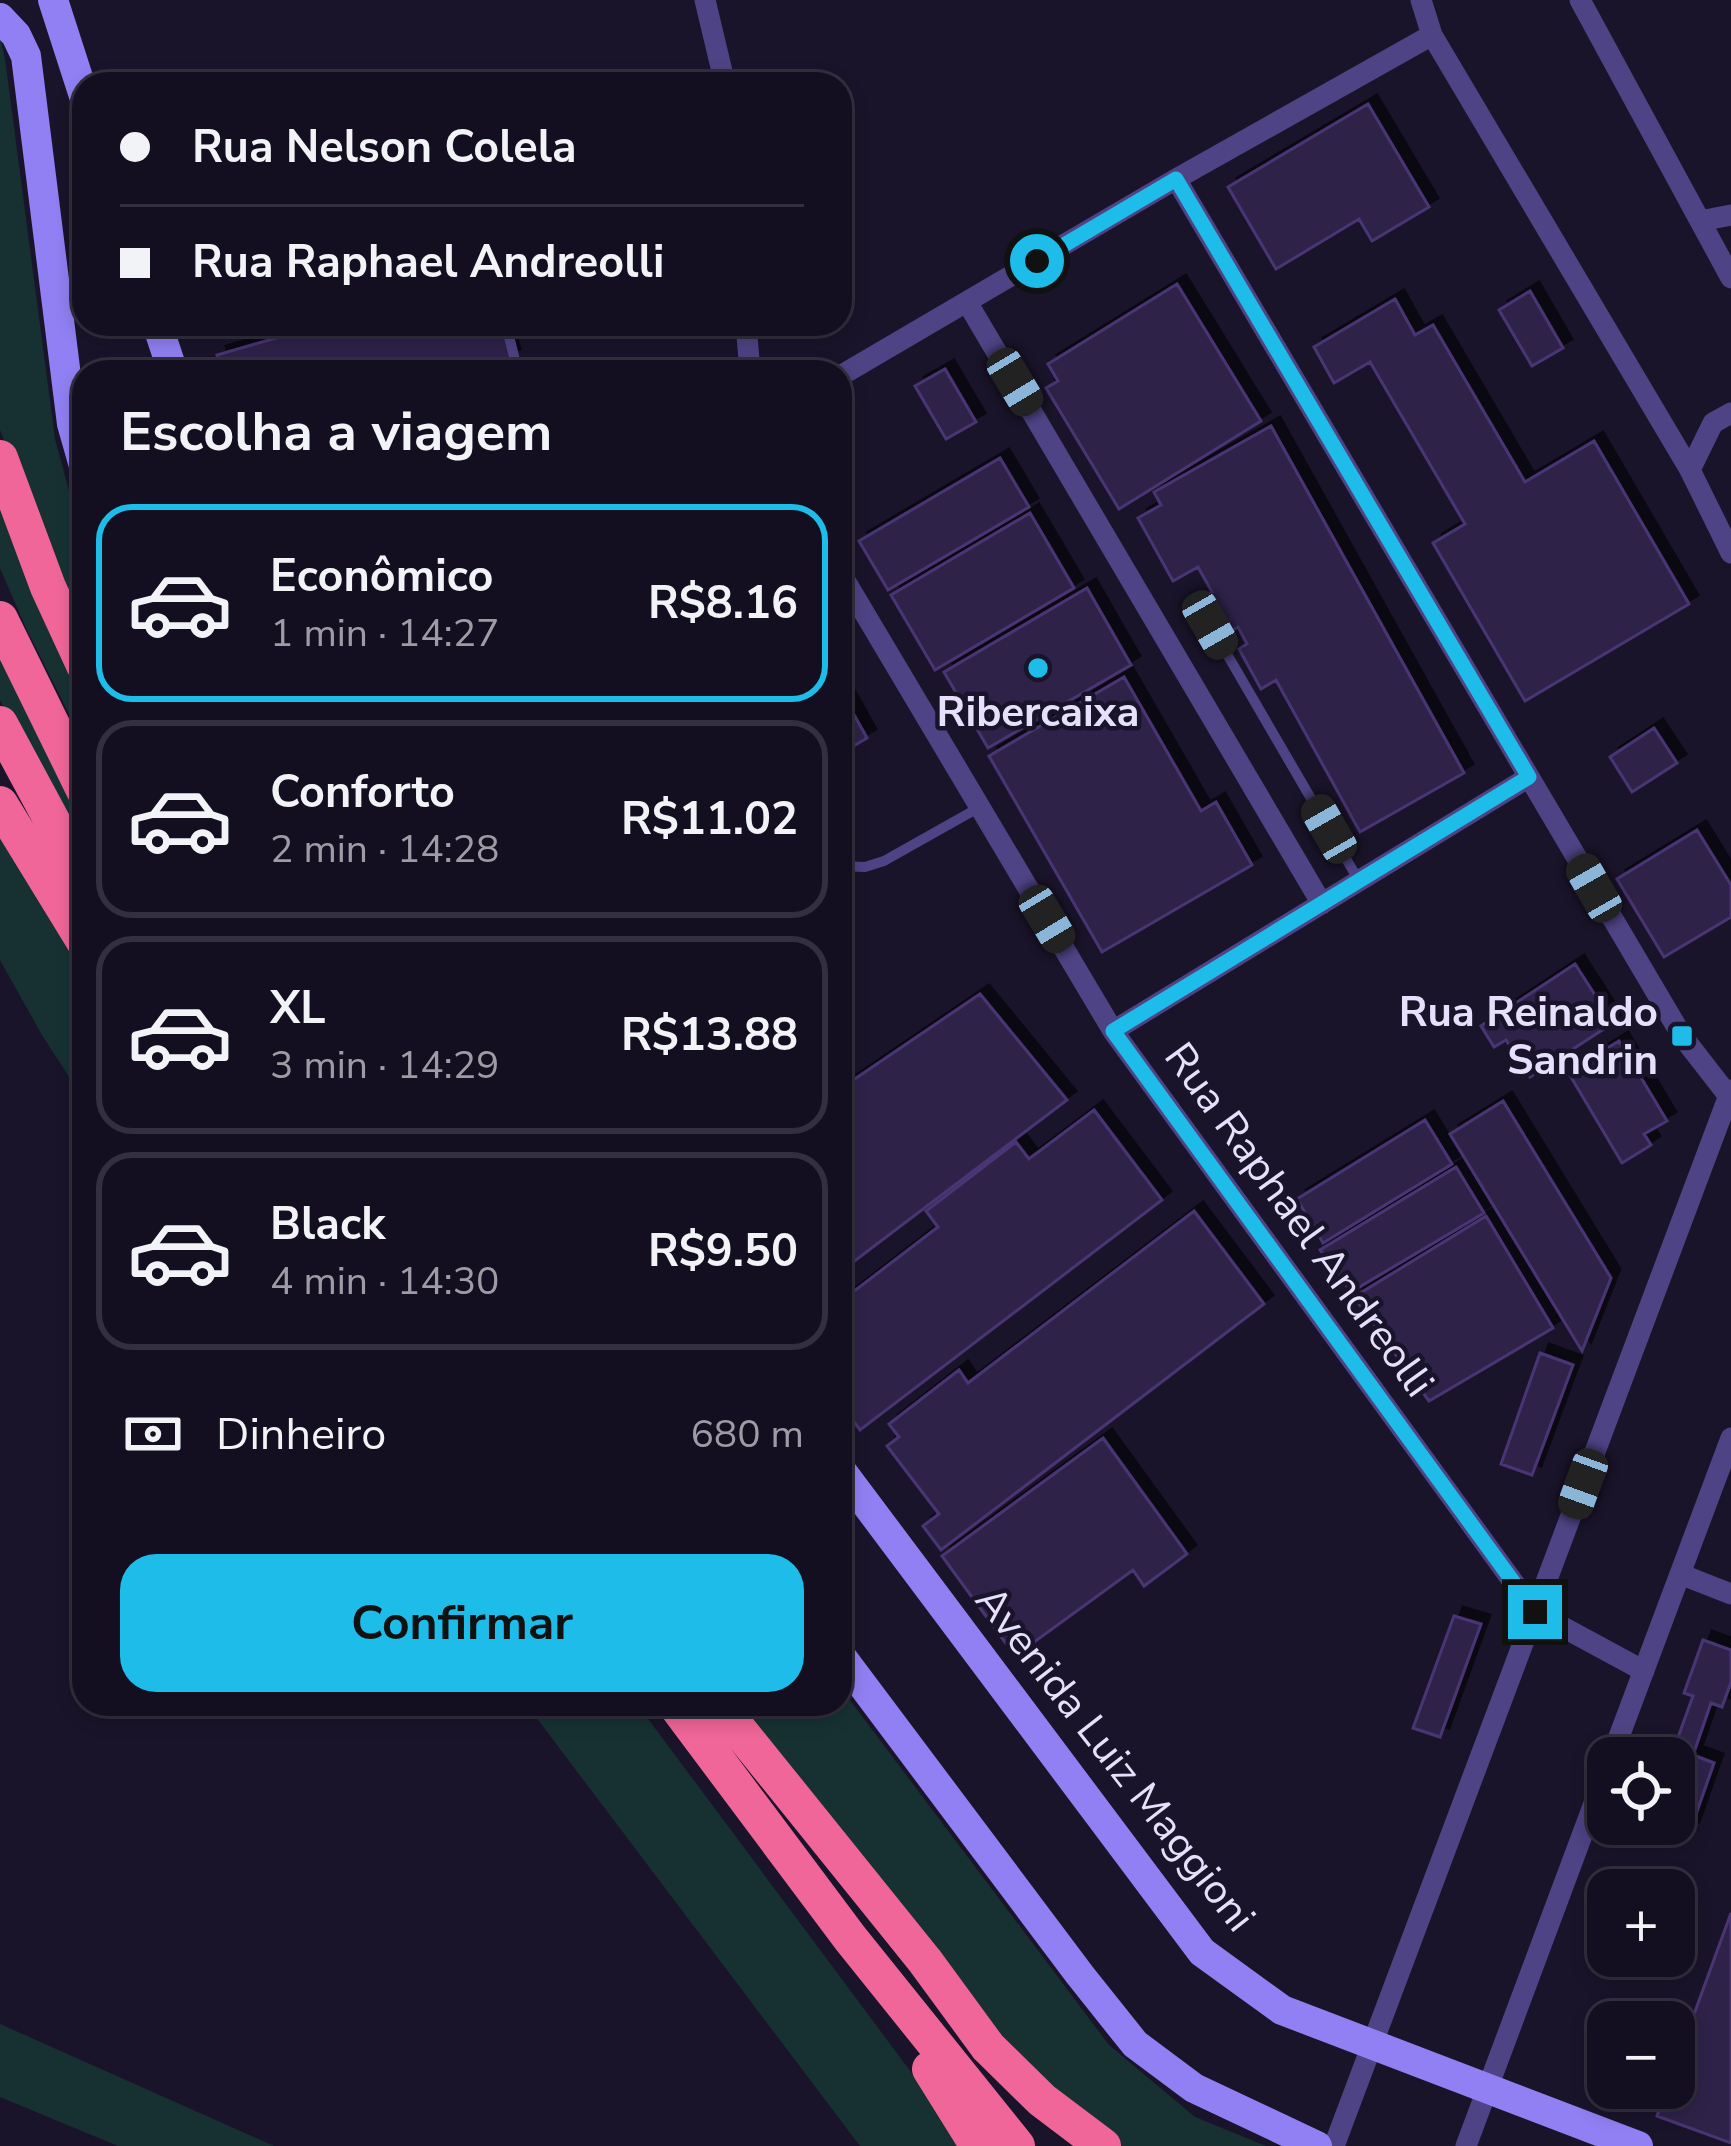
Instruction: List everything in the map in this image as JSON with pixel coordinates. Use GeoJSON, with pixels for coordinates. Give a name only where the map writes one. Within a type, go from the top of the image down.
{"type":"FeatureCollection","features":[{"type":"Feature","properties":{"kind":"highway"},"geometry":{"type":"LineString","coordinates":[[0,458],[72,639]]}},
{"type":"Feature","properties":{"kind":"highway"},"geometry":{"type":"LineString","coordinates":[[0,619],[72,766]]}},
{"type":"Feature","properties":{"kind":"highway"},"geometry":{"type":"LineString","coordinates":[[0,724],[72,858]]}},
{"type":"Feature","properties":{"kind":"highway"},"geometry":{"type":"LineString","coordinates":[[0,804],[72,921]]}},
{"type":"Feature","properties":{"kind":"highway"},"geometry":{"type":"LineString","coordinates":[[684,1716],[850,1938],[1017,2146]]}},
{"type":"Feature","properties":{"kind":"highway"},"geometry":{"type":"LineString","coordinates":[[717,1716],[945,2020],[1032,2146]]}},
{"type":"Feature","properties":{"kind":"highway"},"geometry":{"type":"LineString","coordinates":[[728,1716],[925,1961],[988,2047],[1042,2100],[1103,2146]]}},
{"type":"Feature","properties":{"kind":"highway"},"geometry":{"type":"LineString","coordinates":[[850,1938],[978,2146]]}},
{"type":"Feature","properties":{"kind":"street"},"geometry":{"type":"LineString","coordinates":[[53,0],[76,72]]}},
{"type":"Feature","properties":{"kind":"street"},"geometry":{"type":"LineString","coordinates":[[705,0],[722,72]]}},
{"type":"Feature","properties":{"kind":"street"},"geometry":{"type":"LineString","coordinates":[[1421,0],[1432,35],[1690,470],[1731,553]]}},
{"type":"Feature","properties":{"kind":"street"},"geometry":{"type":"LineString","coordinates":[[1580,0],[1731,278]]}},
{"type":"Feature","properties":{"kind":"street"},"geometry":{"type":"LineString","coordinates":[[0,18],[16,35],[26,56],[72,424]]}},
{"type":"Feature","properties":{"kind":"street"},"geometry":{"type":"LineString","coordinates":[[852,369],[1432,35]]}},
{"type":"Feature","properties":{"kind":"street"},"geometry":{"type":"LineString","coordinates":[[1176,179],[1682,1036],[1730,1095],[1334,2146]]}},
{"type":"Feature","properties":{"kind":"street"},"geometry":{"type":"LineString","coordinates":[[1700,221],[1731,214]]}},
{"type":"Feature","properties":{"kind":"street"},"geometry":{"type":"LineString","coordinates":[[967,302],[1322,904]]}},
{"type":"Feature","properties":{"kind":"street"},"geometry":{"type":"LineString","coordinates":[[1690,470],[1713,423],[1731,412]]}},
{"type":"Feature","properties":{"kind":"street","name":"Rua Raphael Andreolli"},"geometry":{"type":"LineString","coordinates":[[852,592],[1113,1031],[1535,1612],[1644,1671]]}},
{"type":"Feature","properties":{"kind":"street"},"geometry":{"type":"LineString","coordinates":[[1113,1031],[1529,777]]}},
{"type":"Feature","properties":{"kind":"street"},"geometry":{"type":"LineString","coordinates":[[1619,1737],[1731,1438]]}},
{"type":"Feature","properties":{"kind":"street","name":"Avenida Luiz Maggioni"},"geometry":{"type":"LineString","coordinates":[[852,1485],[1202,1952],[1282,2010],[1638,2146]]}},
{"type":"Feature","properties":{"kind":"street"},"geometry":{"type":"LineString","coordinates":[[1680,1574],[1731,1594]]}},
{"type":"Feature","properties":{"kind":"street"},"geometry":{"type":"LineString","coordinates":[[852,1671],[1135,2044],[1195,2088],[1317,2146]]}},
{"type":"Feature","properties":{"kind":"street"},"geometry":{"type":"LineString","coordinates":[[1466,2146],[1587,1823]]}},
{"type":"Feature","properties":{"kind":"lane"},"geometry":{"type":"LineString","coordinates":[[1210,625],[1359,881]]}},
{"type":"Feature","properties":{"kind":"lane"},"geometry":{"type":"LineString","coordinates":[[852,866],[884,861],[980,807]]}},
{"type":"Feature","properties":{"kind":"green space"},"geometry":{"type":"Polygon","coordinates":[[[0,37],[55,439],[72,502],[72,606],[0,430],[0,37]]]}},
{"type":"Feature","properties":{"kind":"green space"},"geometry":{"type":"Polygon","coordinates":[[[0,504],[72,675],[72,720],[26,628],[0,568],[0,504]]]}},
{"type":"Feature","properties":{"kind":"green space"},"geometry":{"type":"Polygon","coordinates":[[[0,649],[72,793],[72,839],[0,700],[0,649]]]}},
{"type":"Feature","properties":{"kind":"green space"},"geometry":{"type":"Polygon","coordinates":[[[0,825],[72,942],[72,1081],[42,1035],[0,960],[0,825]]]}},
{"type":"Feature","properties":{"kind":"green space"},"geometry":{"type":"Polygon","coordinates":[[[852,1703],[1109,2045],[1195,2117],[1266,2146],[1118,2146],[1026,2077],[750,1716],[852,1716],[852,1703]]]}},
{"type":"Feature","properties":{"kind":"green space"},"geometry":{"type":"Polygon","coordinates":[[[535,1716],[646,1716],[966,2146],[860,2146],[535,1716]]]}},
{"type":"Feature","properties":{"kind":"green space"},"geometry":{"type":"Polygon","coordinates":[[[0,2024],[274,2146],[118,2146],[0,2097],[0,2024]]]}},
{"type":"Feature","properties":{"kind":"building"},"geometry":{"type":"Polygon","coordinates":[[[1368,104],[1429,207],[1372,241],[1359,219],[1276,269],[1228,187],[1368,104]]]}},
{"type":"Feature","properties":{"kind":"building"},"geometry":{"type":"Polygon","coordinates":[[[1177,284],[1261,421],[1119,509],[1046,388],[1058,381],[1048,364],[1177,284]]]}},
{"type":"Feature","properties":{"kind":"building"},"geometry":{"type":"Polygon","coordinates":[[[1530,291],[1563,348],[1532,366],[1499,310],[1530,291]]]}},
{"type":"Feature","properties":{"kind":"building"},"geometry":{"type":"Polygon","coordinates":[[[1395,299],[1415,335],[1433,325],[1525,482],[1594,441],[1689,604],[1525,701],[1433,543],[1465,524],[1370,362],[1334,383],[1314,347],[1395,299]]]}},
{"type":"Feature","properties":{"kind":"building"},"geometry":{"type":"Polygon","coordinates":[[[283,336],[505,336],[511,358],[218,360],[217,355],[283,336]]]}},
{"type":"Feature","properties":{"kind":"building"},"geometry":{"type":"Polygon","coordinates":[[[945,369],[976,422],[946,439],[915,386],[945,369]]]}},
{"type":"Feature","properties":{"kind":"building"},"geometry":{"type":"Polygon","coordinates":[[[1271,426],[1464,773],[1360,832],[1276,680],[1261,689],[1239,649],[1247,644],[1238,627],[1224,635],[1203,597],[1212,592],[1198,567],[1173,581],[1138,518],[1161,505],[1154,492],[1271,426]]]}},
{"type":"Feature","properties":{"kind":"building"},"geometry":{"type":"Polygon","coordinates":[[[1000,458],[1029,507],[888,590],[859,541],[1000,458]]]}},
{"type":"Feature","properties":{"kind":"building"},"geometry":{"type":"Polygon","coordinates":[[[1030,513],[1074,588],[935,670],[891,595],[1030,513]]]}},
{"type":"Feature","properties":{"kind":"building","name":"Ribercaixa"},"geometry":{"type":"Polygon","coordinates":[[[1087,588],[1131,665],[988,748],[944,672],[1087,588]]]}},
{"type":"Feature","properties":{"kind":"building"},"geometry":{"type":"Polygon","coordinates":[[[1124,677],[1201,811],[1216,802],[1252,865],[1102,952],[989,756],[1124,677]]]}},
{"type":"Feature","properties":{"kind":"building"},"geometry":{"type":"Polygon","coordinates":[[[852,711],[867,738],[852,747],[852,711]]]}},
{"type":"Feature","properties":{"kind":"building"},"geometry":{"type":"Polygon","coordinates":[[[1654,728],[1677,763],[1632,792],[1610,757],[1654,728]]]}},
{"type":"Feature","properties":{"kind":"building"},"geometry":{"type":"Polygon","coordinates":[[[1697,830],[1731,885],[1731,917],[1664,957],[1617,879],[1697,830]]]}},
{"type":"Feature","properties":{"kind":"building"},"geometry":{"type":"Polygon","coordinates":[[[1575,964],[1613,1023],[1530,1077],[1506,1040],[1494,1047],[1481,1026],[1575,964]]]}},
{"type":"Feature","properties":{"kind":"building"},"geometry":{"type":"Polygon","coordinates":[[[980,994],[1067,1100],[852,1263],[852,1081],[980,994]]]}},
{"type":"Feature","properties":{"kind":"building"},"geometry":{"type":"Polygon","coordinates":[[[1619,1041],[1667,1121],[1644,1134],[1651,1145],[1622,1163],[1568,1072],[1619,1041]]]}},
{"type":"Feature","properties":{"kind":"building"},"geometry":{"type":"Polygon","coordinates":[[[1503,1101],[1611,1278],[1582,1351],[1450,1134],[1503,1101]]]}},
{"type":"Feature","properties":{"kind":"building"},"geometry":{"type":"Polygon","coordinates":[[[1094,1110],[1162,1200],[860,1430],[852,1419],[852,1293],[938,1227],[926,1211],[1016,1142],[1029,1159],[1094,1110]]]}},
{"type":"Feature","properties":{"kind":"building"},"geometry":{"type":"Polygon","coordinates":[[[1425,1120],[1452,1164],[1323,1243],[1297,1199],[1425,1120]]]}},
{"type":"Feature","properties":{"kind":"building"},"geometry":{"type":"Polygon","coordinates":[[[1456,1167],[1484,1213],[1351,1292],[1320,1250],[1456,1167]]]}},
{"type":"Feature","properties":{"kind":"building"},"geometry":{"type":"Polygon","coordinates":[[[1194,1211],[1264,1304],[941,1550],[923,1526],[939,1514],[887,1446],[899,1437],[889,1424],[959,1370],[968,1383],[1194,1211]]]}},
{"type":"Feature","properties":{"kind":"building"},"geometry":{"type":"Polygon","coordinates":[[[1486,1216],[1553,1328],[1429,1401],[1354,1297],[1486,1216]]]}},
{"type":"Feature","properties":{"kind":"building"},"geometry":{"type":"Polygon","coordinates":[[[1540,1353],[1573,1365],[1532,1475],[1501,1464],[1540,1353]]]}},
{"type":"Feature","properties":{"kind":"building"},"geometry":{"type":"Polygon","coordinates":[[[1103,1438],[1187,1554],[1144,1586],[1133,1570],[1015,1656],[942,1556],[1103,1438]]]}},
{"type":"Feature","properties":{"kind":"building"},"geometry":{"type":"Polygon","coordinates":[[[1454,1616],[1481,1624],[1440,1737],[1413,1728],[1454,1616]]]}},
{"type":"Feature","properties":{"kind":"building"},"geometry":{"type":"Polygon","coordinates":[[[1703,1640],[1731,1650],[1731,1682],[1722,1707],[1711,1703],[1695,1749],[1695,1737],[1678,1737],[1693,1696],[1684,1693],[1703,1640]]]}},
{"type":"Feature","properties":{"kind":"building"},"geometry":{"type":"Polygon","coordinates":[[[1695,1756],[1714,1763],[1695,1817],[1695,1756]]]}},
{"type":"Feature","properties":{"kind":"building"},"geometry":{"type":"Polygon","coordinates":[[[1731,1913],[1731,2143],[1657,2116],[1660,2109],[1695,2109],[1695,2012],[1731,1913]]]}},
{"type":"Feature","properties":{"kind":"place","name":"Ribercaixa"},"geometry":{"type":"Point","coordinates":[1038,668]}},
{"type":"Feature","properties":{"kind":"place","name":"Rua Reinaldo Sandrin"},"geometry":{"type":"Point","coordinates":[1682,1036]}},
{"type":"Feature","properties":{"kind":"route"},"geometry":{"type":"LineString","coordinates":[[1037,261],[1176,179],[1529,777],[1113,1031],[1535,1612]]}}]}
